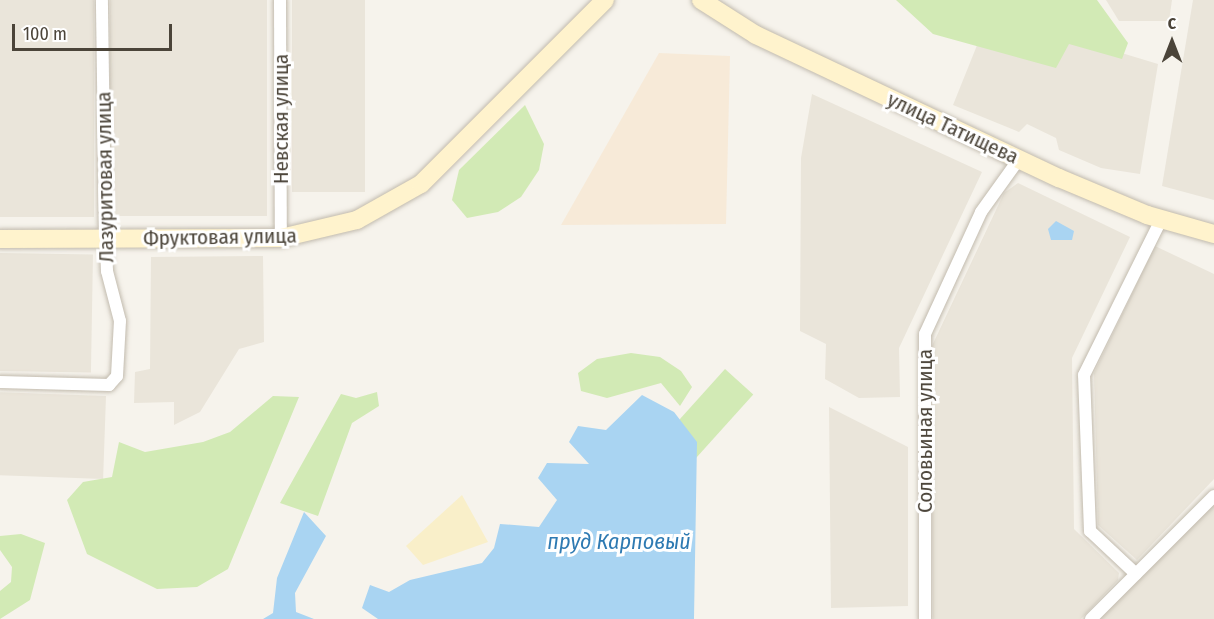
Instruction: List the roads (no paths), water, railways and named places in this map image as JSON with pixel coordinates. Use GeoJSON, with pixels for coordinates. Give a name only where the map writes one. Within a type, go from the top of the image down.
{"type":"FeatureCollection","features":[{"type":"Feature","properties":{"kind":"street","name":"Лазуритовая улица"},"geometry":{"type":"LineString","coordinates":[[0,382],[109,386],[122,356],[106,239],[102,0]]}},
{"type":"Feature","properties":{"kind":"street","name":"Невская улица"},"geometry":{"type":"LineString","coordinates":[[280,0],[281,238]]}},
{"type":"Feature","properties":{"kind":"street","name":"Фруктовая улица"},"geometry":{"type":"LineString","coordinates":[[0,239],[281,238],[357,220],[421,184],[605,0]]}},
{"type":"Feature","properties":{"kind":"street","name":"улица Татищева"},"geometry":{"type":"LineString","coordinates":[[701,0],[756,35],[1019,159],[1161,220],[1214,234]]}},
{"type":"Feature","properties":{"kind":"street","name":"Соловьиная улица"},"geometry":{"type":"LineString","coordinates":[[925,619],[925,334],[981,212],[1019,159]]}},
{"type":"Feature","properties":{"kind":"street"},"geometry":{"type":"LineString","coordinates":[[1136,574],[1090,531],[1084,375],[1161,220]]}},
{"type":"Feature","properties":{"kind":"street"},"geometry":{"type":"LineString","coordinates":[[1091,619],[1214,496]]}},
{"type":"Feature","properties":{"kind":"water"},"geometry":{"type":"Polygon","coordinates":[[[1056,221],[1074,231],[1072,240],[1051,240],[1048,229],[1056,221]]]}},
{"type":"Feature","properties":{"kind":"water","name":"пруд Карповый"},"geometry":{"type":"Polygon","coordinates":[[[642,395],[674,412],[697,442],[694,619],[378,619],[362,608],[370,585],[389,592],[410,580],[482,563],[494,548],[500,524],[539,527],[557,500],[538,478],[547,463],[589,464],[569,442],[578,426],[606,430],[642,395]]]}},
{"type":"Feature","properties":{"kind":"water"},"geometry":{"type":"Polygon","coordinates":[[[304,512],[326,536],[295,593],[296,612],[314,619],[263,619],[273,613],[277,578],[304,512]]]}}]}
